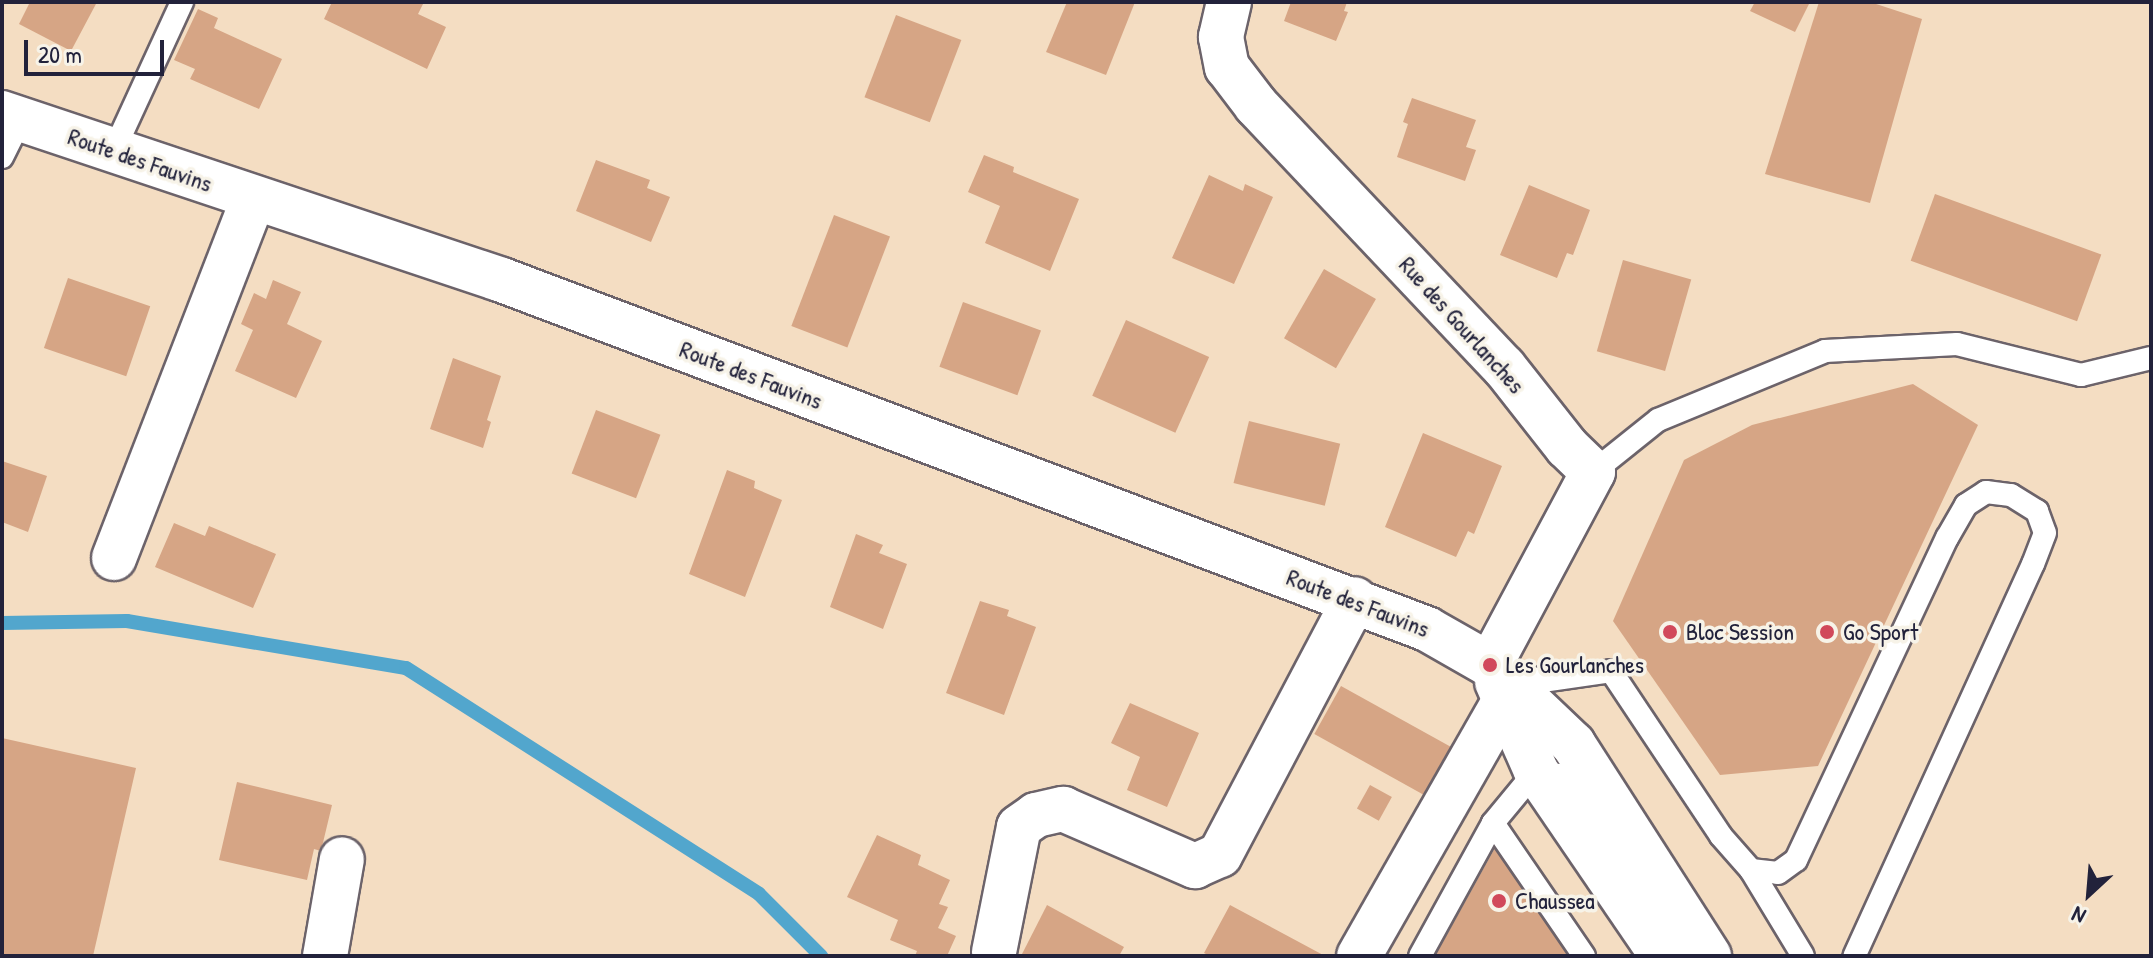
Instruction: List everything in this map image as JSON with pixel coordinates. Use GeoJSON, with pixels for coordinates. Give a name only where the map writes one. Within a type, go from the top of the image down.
{"type":"FeatureCollection","features":[{"type":"Feature","properties":{"kind":"street","name":"Rue des Gourlanches"},"geometry":{"type":"LineString","coordinates":[[1229,2],[1221,37],[1227,67],[1256,105],[1504,367],[1567,447],[1593,472]]}},
{"type":"Feature","properties":{"kind":"street","name":"Route des Fauvins"},"geometry":{"type":"LineString","coordinates":[[11,116],[502,280],[1064,494],[1355,599],[1427,629],[1573,744],[1709,956]]}},
{"type":"Feature","properties":{"kind":"street"},"geometry":{"type":"LineString","coordinates":[[114,558],[253,199]]}},
{"type":"Feature","properties":{"kind":"street"},"geometry":{"type":"LineString","coordinates":[[1359,956],[1497,682],[1593,472]]}},
{"type":"Feature","properties":{"kind":"street"},"geometry":{"type":"LineString","coordinates":[[994,952],[1019,827],[1036,815],[1063,809],[1195,866],[1220,855],[1355,599]]}},
{"type":"Feature","properties":{"kind":"street"},"geometry":{"type":"LineString","coordinates":[[1497,682],[1536,771],[1662,956]]}},
{"type":"Feature","properties":{"kind":"street"},"geometry":{"type":"LineString","coordinates":[[325,956],[342,859]]}},
{"type":"Feature","properties":{"kind":"lane"},"geometry":{"type":"LineString","coordinates":[[114,150],[182,2]]}},
{"type":"Feature","properties":{"kind":"lane"},"geometry":{"type":"LineString","coordinates":[[2,157],[11,116]]}},
{"type":"Feature","properties":{"kind":"lane"},"geometry":{"type":"LineString","coordinates":[[1593,472],[1658,420],[1825,351],[1957,344],[2081,375],[2151,358]]}},
{"type":"Feature","properties":{"kind":"lane"},"geometry":{"type":"LineString","coordinates":[[1751,870],[1778,873],[1796,860],[1947,538],[1966,505],[1986,492],[2011,495],[2037,511],[2045,533],[2033,564],[1854,956]]}},
{"type":"Feature","properties":{"kind":"lane"},"geometry":{"type":"LineString","coordinates":[[1497,682],[1542,681],[1611,671],[1721,836],[1751,870],[1803,956]]}},
{"type":"Feature","properties":{"kind":"lane"},"geometry":{"type":"LineString","coordinates":[[1420,956],[1493,823],[1536,771],[1559,775],[1576,789],[1684,956]]}},
{"type":"Feature","properties":{"kind":"lane"},"geometry":{"type":"LineString","coordinates":[[1493,823],[1584,956]]}},
{"type":"Feature","properties":{"kind":"building"},"geometry":{"type":"Polygon","coordinates":[[[30,2],[97,2],[71,51],[19,24],[30,2]]]}},
{"type":"Feature","properties":{"kind":"building"},"geometry":{"type":"Polygon","coordinates":[[[332,2],[424,2],[418,14],[446,27],[427,69],[324,19],[332,2]]]}},
{"type":"Feature","properties":{"kind":"building"},"geometry":{"type":"Polygon","coordinates":[[[1067,2],[1135,2],[1106,75],[1046,52],[1067,2]]]}},
{"type":"Feature","properties":{"kind":"building"},"geometry":{"type":"Polygon","coordinates":[[[1291,2],[1347,2],[1344,11],[1348,12],[1336,41],[1284,21],[1291,2]]]}},
{"type":"Feature","properties":{"kind":"building"},"geometry":{"type":"Polygon","coordinates":[[[1755,2],[1810,2],[1795,32],[1750,11],[1755,2]]]}},
{"type":"Feature","properties":{"kind":"building"},"geometry":{"type":"Polygon","coordinates":[[[1819,2],[1870,2],[1922,19],[1870,203],[1765,174],[1819,2]]]}},
{"type":"Feature","properties":{"kind":"building"},"geometry":{"type":"Polygon","coordinates":[[[198,9],[218,18],[214,28],[282,59],[259,109],[190,79],[195,69],[174,60],[198,9]]]}},
{"type":"Feature","properties":{"kind":"building"},"geometry":{"type":"Polygon","coordinates":[[[896,15],[961,40],[930,122],[864,97],[896,15]]]}},
{"type":"Feature","properties":{"kind":"building"},"geometry":{"type":"Polygon","coordinates":[[[1412,98],[1476,120],[1466,147],[1476,150],[1465,181],[1397,157],[1408,124],[1403,122],[1412,98]]]}},
{"type":"Feature","properties":{"kind":"building"},"geometry":{"type":"Polygon","coordinates":[[[984,155],[1014,167],[1013,172],[1079,199],[1050,271],[985,243],[1000,206],[968,192],[984,155]]]}},
{"type":"Feature","properties":{"kind":"building"},"geometry":{"type":"Polygon","coordinates":[[[596,160],[650,180],[647,188],[670,197],[651,242],[576,211],[596,160]]]}},
{"type":"Feature","properties":{"kind":"building"},"geometry":{"type":"Polygon","coordinates":[[[1209,175],[1243,191],[1245,184],[1273,197],[1234,284],[1172,258],[1209,175]]]}},
{"type":"Feature","properties":{"kind":"building"},"geometry":{"type":"Polygon","coordinates":[[[1529,185],[1590,210],[1573,255],[1567,253],[1557,278],[1500,255],[1529,185]]]}},
{"type":"Feature","properties":{"kind":"building"},"geometry":{"type":"Polygon","coordinates":[[[1935,194],[2101,255],[2077,321],[1911,261],[1935,194]]]}},
{"type":"Feature","properties":{"kind":"building"},"geometry":{"type":"Polygon","coordinates":[[[834,215],[890,237],[847,348],[791,326],[834,215]]]}},
{"type":"Feature","properties":{"kind":"building"},"geometry":{"type":"Polygon","coordinates":[[[1623,260],[1691,280],[1665,371],[1597,351],[1623,260]]]}},
{"type":"Feature","properties":{"kind":"building"},"geometry":{"type":"Polygon","coordinates":[[[1324,269],[1376,299],[1336,368],[1284,338],[1324,269]]]}},
{"type":"Feature","properties":{"kind":"building"},"geometry":{"type":"Polygon","coordinates":[[[68,278],[150,306],[126,376],[44,348],[68,278]]]}},
{"type":"Feature","properties":{"kind":"building"},"geometry":{"type":"Polygon","coordinates":[[[273,280],[301,292],[287,324],[322,341],[296,398],[235,371],[253,330],[241,324],[254,293],[266,299],[273,280]]]}},
{"type":"Feature","properties":{"kind":"building"},"geometry":{"type":"Polygon","coordinates":[[[963,302],[1041,330],[1017,395],[939,367],[963,302]]]}},
{"type":"Feature","properties":{"kind":"building"},"geometry":{"type":"Polygon","coordinates":[[[1126,320],[1209,357],[1175,433],[1092,396],[1126,320]]]}},
{"type":"Feature","properties":{"kind":"building"},"geometry":{"type":"Polygon","coordinates":[[[453,358],[501,376],[487,420],[491,422],[483,448],[430,429],[453,358]]]}},
{"type":"Feature","properties":{"kind":"building"},"geometry":{"type":"Polygon","coordinates":[[[1913,384],[1978,425],[1818,766],[1720,775],[1613,621],[1684,460],[1752,425],[1913,384]]]}},
{"type":"Feature","properties":{"kind":"building"},"geometry":{"type":"Polygon","coordinates":[[[596,410],[660,435],[636,498],[572,473],[596,410]]]}},
{"type":"Feature","properties":{"kind":"building"},"geometry":{"type":"Polygon","coordinates":[[[1249,421],[1340,444],[1325,506],[1234,483],[1249,421]]]}},
{"type":"Feature","properties":{"kind":"building"},"geometry":{"type":"Polygon","coordinates":[[[1423,433],[1502,466],[1474,534],[1468,531],[1456,557],[1385,527],[1423,433]]]}},
{"type":"Feature","properties":{"kind":"building"},"geometry":{"type":"Polygon","coordinates":[[[2,461],[47,476],[28,532],[2,522],[2,461]]]}},
{"type":"Feature","properties":{"kind":"building"},"geometry":{"type":"Polygon","coordinates":[[[727,470],[755,481],[754,488],[782,500],[745,597],[689,574],[727,470]]]}},
{"type":"Feature","properties":{"kind":"building"},"geometry":{"type":"Polygon","coordinates":[[[174,523],[205,536],[209,526],[276,554],[253,608],[155,567],[174,523]]]}},
{"type":"Feature","properties":{"kind":"building"},"geometry":{"type":"Polygon","coordinates":[[[856,534],[883,545],[879,553],[907,564],[883,629],[830,607],[856,534]]]}},
{"type":"Feature","properties":{"kind":"building"},"geometry":{"type":"Polygon","coordinates":[[[980,601],[1009,610],[1007,616],[1036,627],[1004,715],[946,693],[980,601]]]}},
{"type":"Feature","properties":{"kind":"building"},"geometry":{"type":"Polygon","coordinates":[[[1341,686],[1454,749],[1427,797],[1314,734],[1341,686]]]}},
{"type":"Feature","properties":{"kind":"building"},"geometry":{"type":"Polygon","coordinates":[[[1130,703],[1199,733],[1167,807],[1127,790],[1140,757],[1111,743],[1130,703]]]}},
{"type":"Feature","properties":{"kind":"building"},"geometry":{"type":"Polygon","coordinates":[[[2,738],[136,768],[93,956],[2,956],[2,738]]]}},
{"type":"Feature","properties":{"kind":"building"},"geometry":{"type":"Polygon","coordinates":[[[237,782],[332,805],[321,851],[314,849],[307,880],[219,860],[237,782]]]}},
{"type":"Feature","properties":{"kind":"building"},"geometry":{"type":"Polygon","coordinates":[[[1370,785],[1392,797],[1379,821],[1357,809],[1370,785]]]}},
{"type":"Feature","properties":{"kind":"building"},"geometry":{"type":"Polygon","coordinates":[[[877,835],[921,855],[918,865],[950,880],[939,904],[948,907],[938,928],[956,936],[947,956],[915,956],[917,951],[890,940],[898,920],[847,897],[877,835]]]}},
{"type":"Feature","properties":{"kind":"building","name":"Chaussea"},"geometry":{"type":"Polygon","coordinates":[[[1496,846],[1569,956],[1435,956],[1496,846]]]}},
{"type":"Feature","properties":{"kind":"building"},"geometry":{"type":"Polygon","coordinates":[[[1047,905],[1124,947],[1119,956],[1021,956],[1047,905]]]}},
{"type":"Feature","properties":{"kind":"building"},"geometry":{"type":"Polygon","coordinates":[[[1230,905],[1325,956],[1210,956],[1204,953],[1230,905]]]}},
{"type":"Feature","properties":{"kind":"waterway"},"geometry":{"type":"LineString","coordinates":[[2,623],[127,621],[406,668],[759,894],[821,956]]}},
{"type":"Feature","properties":{"kind":"place","name":"Bloc Session"},"geometry":{"type":"Point","coordinates":[1670,632]}},
{"type":"Feature","properties":{"kind":"place","name":"Go Sport"},"geometry":{"type":"Point","coordinates":[1827,632]}},
{"type":"Feature","properties":{"kind":"place","name":"Les Gourlanches"},"geometry":{"type":"Point","coordinates":[1490,665]}},
{"type":"Feature","properties":{"kind":"place","name":"Chaussea"},"geometry":{"type":"Point","coordinates":[1499,901]}}]}
